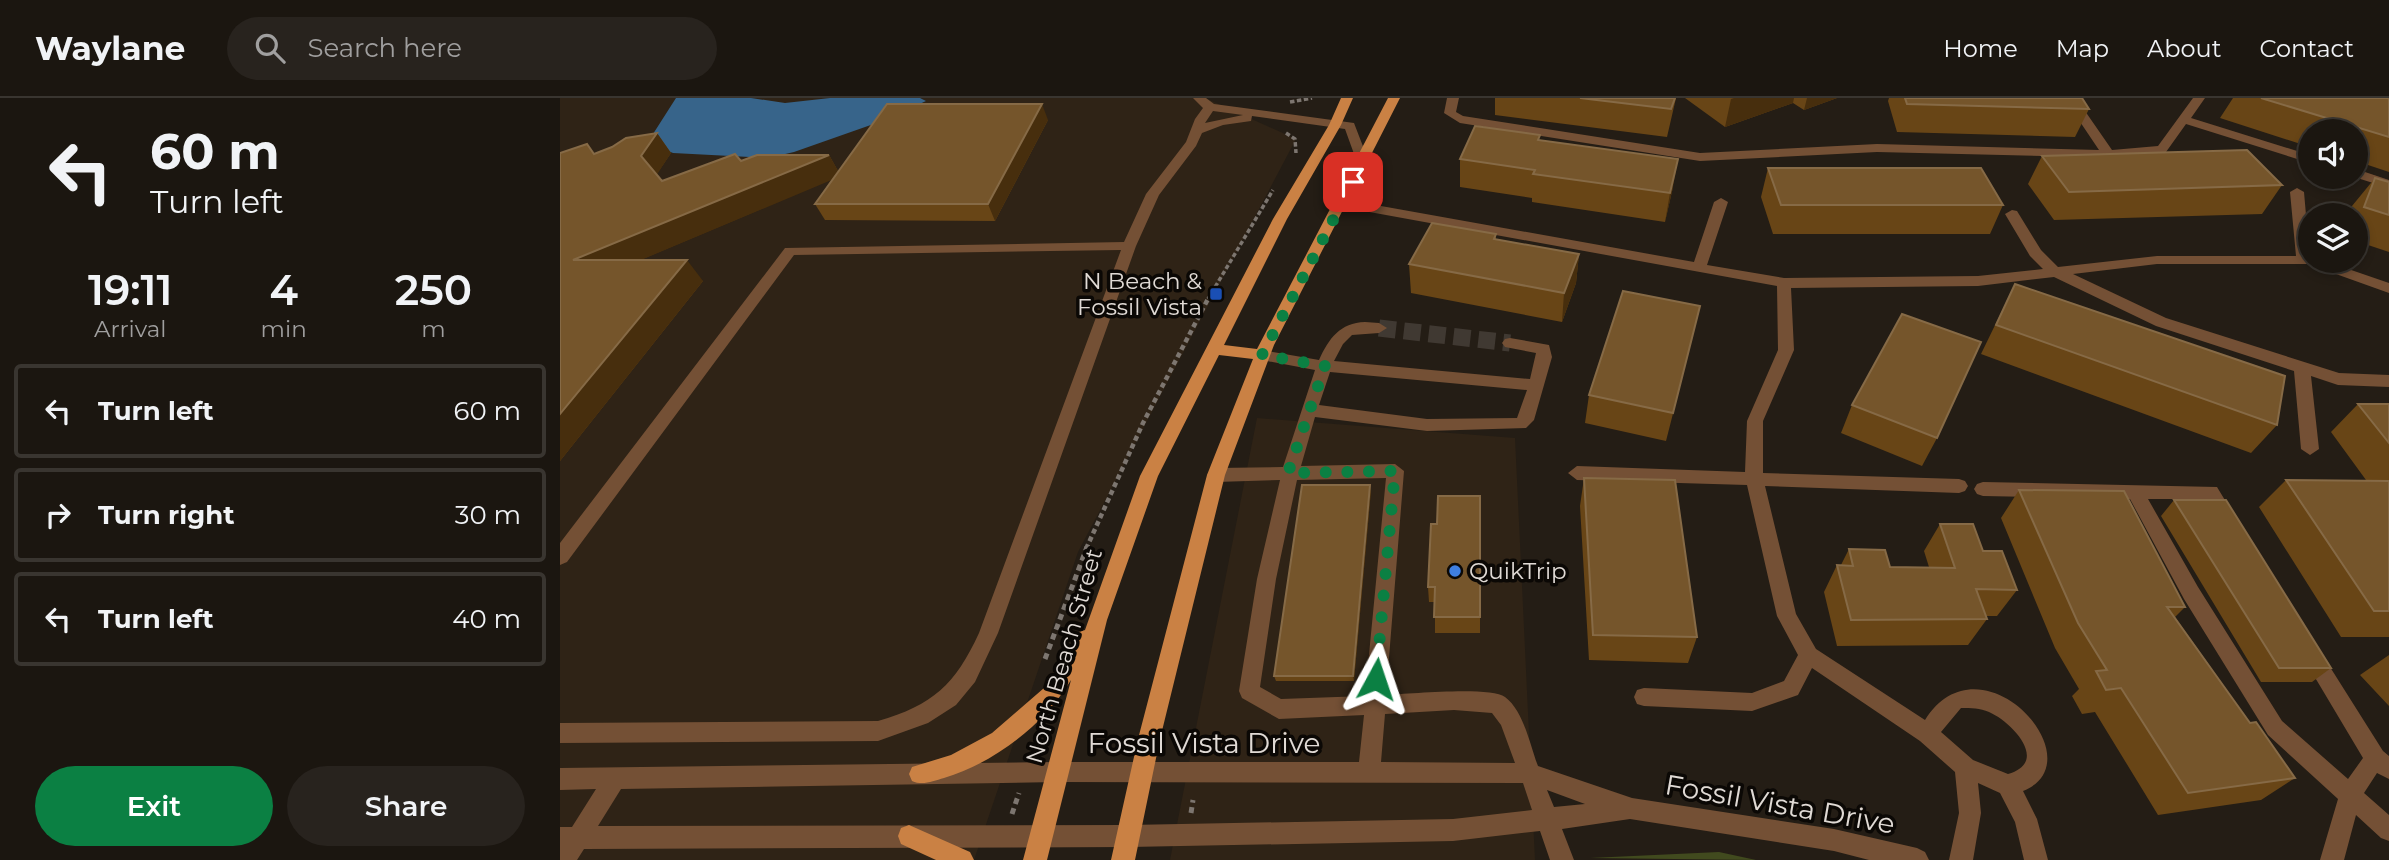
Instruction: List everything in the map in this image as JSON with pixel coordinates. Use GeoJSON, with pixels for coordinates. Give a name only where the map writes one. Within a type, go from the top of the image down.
{"type":"FeatureCollection","features":[{"type":"Feature","properties":{"kind":"main road","name":"North Beach Street"},"geometry":{"type":"LineString","coordinates":[[1035,860],[1097,620],[1149,476],[1280,219],[1335,125],[1347,98]]}},
{"type":"Feature","properties":{"kind":"main road"},"geometry":{"type":"LineString","coordinates":[[1124,860],[1141,771],[1216,475],[1262,355],[1394,98]]}},
{"type":"Feature","properties":{"kind":"main road"},"geometry":{"type":"LineString","coordinates":[[1213,349],[1262,355]]}},
{"type":"Feature","properties":{"kind":"main road"},"geometry":{"type":"LineString","coordinates":[[920,774],[955,764],[1000,740],[1051,695],[1097,620]]}},
{"type":"Feature","properties":{"kind":"main road"},"geometry":{"type":"LineString","coordinates":[[909,836],[962,860]]}},
{"type":"Feature","properties":{"kind":"street"},"geometry":{"type":"LineString","coordinates":[[1232,98],[1250,103],[1262,114]]}},
{"type":"Feature","properties":{"kind":"street"},"geometry":{"type":"LineString","coordinates":[[1453,98],[1451,113],[1460,119],[1700,157],[1877,148],[2108,153],[2162,149],[2199,98]]}},
{"type":"Feature","properties":{"kind":"street"},"geometry":{"type":"LineString","coordinates":[[2070,98],[2108,153]]}},
{"type":"Feature","properties":{"kind":"street"},"geometry":{"type":"LineString","coordinates":[[560,733],[878,731],[917,719],[957,691],[976,660],[1093,357],[1129,246],[1153,194],[1192,143],[1205,102],[1262,114],[1350,126],[1363,162]]}},
{"type":"Feature","properties":{"kind":"street"},"geometry":{"type":"LineString","coordinates":[[1196,131],[1221,122],[1262,114]]}},
{"type":"Feature","properties":{"kind":"street"},"geometry":{"type":"LineString","coordinates":[[2183,119],[2298,155]]}},
{"type":"Feature","properties":{"kind":"street"},"geometry":{"type":"LineString","coordinates":[[2368,177],[2389,184]]}},
{"type":"Feature","properties":{"kind":"street"},"geometry":{"type":"LineString","coordinates":[[2297,192],[2299,203]]}},
{"type":"Feature","properties":{"kind":"street"},"geometry":{"type":"LineString","coordinates":[[1699,267],[1721,202]]}},
{"type":"Feature","properties":{"kind":"street"},"geometry":{"type":"LineString","coordinates":[[1342,203],[1784,283],[1978,281],[2052,270],[2157,260],[2298,260]]}},
{"type":"Feature","properties":{"kind":"street"},"geometry":{"type":"LineString","coordinates":[[2012,214],[2035,253],[2052,270],[2161,322],[2338,379],[2389,381]]}},
{"type":"Feature","properties":{"kind":"street"},"geometry":{"type":"LineString","coordinates":[[560,557],[790,251],[1129,246]]}},
{"type":"Feature","properties":{"kind":"street"},"geometry":{"type":"LineString","coordinates":[[2346,273],[2389,288]]}},
{"type":"Feature","properties":{"kind":"street"},"geometry":{"type":"LineString","coordinates":[[1784,283],[1786,350],[1755,421],[1754,479],[1787,615],[1809,655],[1928,734],[1965,767],[2008,785],[2026,819],[2036,860]]}},
{"type":"Feature","properties":{"kind":"street"},"geometry":{"type":"LineString","coordinates":[[1379,328],[1356,327],[1345,332],[1334,344],[1325,366],[1288,473],[1258,622],[1249,691],[1279,709],[1454,701],[1498,704],[1510,720],[1562,860]]}},
{"type":"Feature","properties":{"kind":"street"},"geometry":{"type":"LineString","coordinates":[[1310,410],[1427,425],[1466,422],[1520,425],[1527,420],[1544,357],[1543,349],[1510,343]]}},
{"type":"Feature","properties":{"kind":"street"},"geometry":{"type":"LineString","coordinates":[[1262,355],[1325,366],[1536,386]]}},
{"type":"Feature","properties":{"kind":"street"},"geometry":{"type":"LineString","coordinates":[[2302,367],[2311,449]]}},
{"type":"Feature","properties":{"kind":"street"},"geometry":{"type":"LineString","coordinates":[[1216,475],[1395,471],[1368,774]]}},
{"type":"Feature","properties":{"kind":"street"},"geometry":{"type":"LineString","coordinates":[[1577,473],[1826,484],[1959,486]]}},
{"type":"Feature","properties":{"kind":"street"},"geometry":{"type":"LineString","coordinates":[[1983,489],[2211,492],[2239,538]]}},
{"type":"Feature","properties":{"kind":"street"},"geometry":{"type":"LineString","coordinates":[[2135,492],[2191,593],[2275,728],[2389,830]]}},
{"type":"Feature","properties":{"kind":"street"},"geometry":{"type":"LineString","coordinates":[[2304,642],[2382,763],[2350,795],[2332,860]]}},
{"type":"Feature","properties":{"kind":"street"},"geometry":{"type":"LineString","coordinates":[[1644,697],[1752,702],[1791,688],[1809,655]]}},
{"type":"Feature","properties":{"kind":"street"},"geometry":{"type":"LineString","coordinates":[[1928,734],[1944,710],[1958,699],[1980,698],[2003,706],[2022,721],[2035,742],[2037,762],[2027,778],[2008,785]]}},
{"type":"Feature","properties":{"kind":"street"},"geometry":{"type":"LineString","coordinates":[[1961,860],[1970,813],[1965,767]]}},
{"type":"Feature","properties":{"kind":"street","name":"Fossil Vista Drive"},"geometry":{"type":"LineString","coordinates":[[560,779],[1141,771],[1528,773],[1632,809],[1834,839],[1917,860]]}},
{"type":"Feature","properties":{"kind":"street"},"geometry":{"type":"LineString","coordinates":[[564,860],[569,838],[615,779]]}},
{"type":"Feature","properties":{"kind":"street","name":"Fossil Vista Drive"},"geometry":{"type":"LineString","coordinates":[[569,838],[1129,836],[1452,830],[1632,809]]}},
{"type":"Feature","properties":{"kind":"path"},"geometry":{"type":"LineString","coordinates":[[1291,100],[1312,98]]}},
{"type":"Feature","properties":{"kind":"path"},"geometry":{"type":"LineString","coordinates":[[1278,130],[1295,139],[1296,155]]}},
{"type":"Feature","properties":{"kind":"path"},"geometry":{"type":"LineString","coordinates":[[1044,663],[1076,572],[1160,384],[1233,253],[1275,188]]}},
{"type":"Feature","properties":{"kind":"path"},"geometry":{"type":"LineString","coordinates":[[1191,814],[1193,800]]}},
{"type":"Feature","properties":{"kind":"shaded area"},"geometry":{"type":"Polygon","coordinates":[[[560,98],[1205,98],[1296,139],[1078,552],[974,860],[560,860],[560,98]]]}},
{"type":"Feature","properties":{"kind":"shaded area"},"geometry":{"type":"Polygon","coordinates":[[[1257,418],[1515,438],[1535,860],[1170,860],[1257,418]]]}},
{"type":"Feature","properties":{"kind":"green space"},"geometry":{"type":"Polygon","coordinates":[[[1719,852],[1756,860],[1590,858],[1719,852]]]}},
{"type":"Feature","properties":{"kind":"water"},"geometry":{"type":"Polygon","coordinates":[[[676,98],[751,98],[785,103],[830,98],[920,98],[926,101],[885,120],[794,152],[768,158],[673,153],[654,145],[653,134],[676,98]]]}},
{"type":"Feature","properties":{"kind":"building"},"geometry":{"type":"Polygon","coordinates":[[[1580,98],[1675,98],[1671,109],[1580,98]]]}},
{"type":"Feature","properties":{"kind":"building"},"geometry":{"type":"Polygon","coordinates":[[[1905,98],[2082,98],[2089,109],[1907,104],[1905,98]]]}},
{"type":"Feature","properties":{"kind":"building"},"geometry":{"type":"Polygon","coordinates":[[[2261,98],[2389,98],[2389,137],[2368,131],[2368,119],[2330,119],[2261,98]]]}},
{"type":"Feature","properties":{"kind":"building"},"geometry":{"type":"Polygon","coordinates":[[[887,104],[1042,104],[988,204],[815,204],[887,104]]]}},
{"type":"Feature","properties":{"kind":"building"},"geometry":{"type":"Polygon","coordinates":[[[1475,126],[1540,135],[1538,140],[1678,159],[1670,193],[1533,174],[1535,170],[1460,159],[1475,126]]]}},
{"type":"Feature","properties":{"kind":"building"},"geometry":{"type":"Polygon","coordinates":[[[657,133],[641,156],[662,181],[735,154],[741,161],[757,155],[829,155],[573,260],[687,260],[560,414],[560,153],[587,144],[594,154],[626,138],[657,133]]]}},
{"type":"Feature","properties":{"kind":"building"},"geometry":{"type":"Polygon","coordinates":[[[2247,150],[2282,185],[2069,192],[2042,156],[2247,150]]]}},
{"type":"Feature","properties":{"kind":"building"},"geometry":{"type":"Polygon","coordinates":[[[1768,168],[1981,168],[2003,205],[1781,205],[1768,168]]]}},
{"type":"Feature","properties":{"kind":"building"},"geometry":{"type":"Polygon","coordinates":[[[2375,178],[2389,182],[2389,215],[2368,208],[2368,203],[2366,203],[2375,178]]]}},
{"type":"Feature","properties":{"kind":"building"},"geometry":{"type":"Polygon","coordinates":[[[1432,223],[1496,234],[1494,239],[1579,254],[1564,293],[1409,264],[1432,223]]]}},
{"type":"Feature","properties":{"kind":"building"},"geometry":{"type":"Polygon","coordinates":[[[2015,284],[2285,376],[2277,425],[1996,325],[2015,284]]]}},
{"type":"Feature","properties":{"kind":"building"},"geometry":{"type":"Polygon","coordinates":[[[1623,291],[1700,306],[1673,413],[1589,395],[1623,291]]]}},
{"type":"Feature","properties":{"kind":"building"},"geometry":{"type":"Polygon","coordinates":[[[1902,314],[1981,342],[1937,438],[1852,405],[1902,314]]]}},
{"type":"Feature","properties":{"kind":"building"},"geometry":{"type":"Polygon","coordinates":[[[2358,404],[2389,404],[2389,443],[2358,404]]]}},
{"type":"Feature","properties":{"kind":"building"},"geometry":{"type":"Polygon","coordinates":[[[1584,478],[1675,480],[1697,637],[1593,635],[1584,478]]]}},
{"type":"Feature","properties":{"kind":"building"},"geometry":{"type":"Polygon","coordinates":[[[2286,480],[2389,481],[2389,611],[2374,611],[2286,480]]]}},
{"type":"Feature","properties":{"kind":"building"},"geometry":{"type":"Polygon","coordinates":[[[1302,485],[1370,485],[1353,676],[1274,676],[1302,485]]]}},
{"type":"Feature","properties":{"kind":"building"},"geometry":{"type":"Polygon","coordinates":[[[2019,490],[2124,491],[2185,607],[2167,607],[2250,723],[2256,722],[2295,778],[2188,793],[2121,688],[2106,690],[2096,671],[2107,670],[2078,623],[2019,490]]]}},
{"type":"Feature","properties":{"kind":"building","name":"QuikTrip"},"geometry":{"type":"Polygon","coordinates":[[[1438,496],[1480,496],[1480,617],[1434,617],[1435,587],[1428,587],[1431,524],[1437,524],[1438,496]]]}},
{"type":"Feature","properties":{"kind":"building"},"geometry":{"type":"Polygon","coordinates":[[[2174,500],[2226,500],[2331,668],[2279,668],[2174,500]]]}},
{"type":"Feature","properties":{"kind":"building"},"geometry":{"type":"Polygon","coordinates":[[[1940,524],[1973,524],[1983,551],[2002,551],[2017,590],[1976,589],[1987,619],[1851,620],[1837,565],[1853,566],[1849,549],[1885,550],[1890,567],[1955,568],[1940,524]]]}},
{"type":"Feature","properties":{"kind":"tunnel"},"geometry":{"type":"LineString","coordinates":[[1379,328],[1510,343]]}},
{"type":"Feature","properties":{"kind":"place","name":"N Beach & Fossil Vista"},"geometry":{"type":"Point","coordinates":[1216,294]}},
{"type":"Feature","properties":{"kind":"place","name":"QuikTrip"},"geometry":{"type":"Point","coordinates":[1455,571]}},
{"type":"Feature","properties":{"kind":"route"},"geometry":{"type":"LineString","coordinates":[[1353,182],[1262,355],[1325,366],[1288,473],[1395,471],[1376,679]]}}]}
